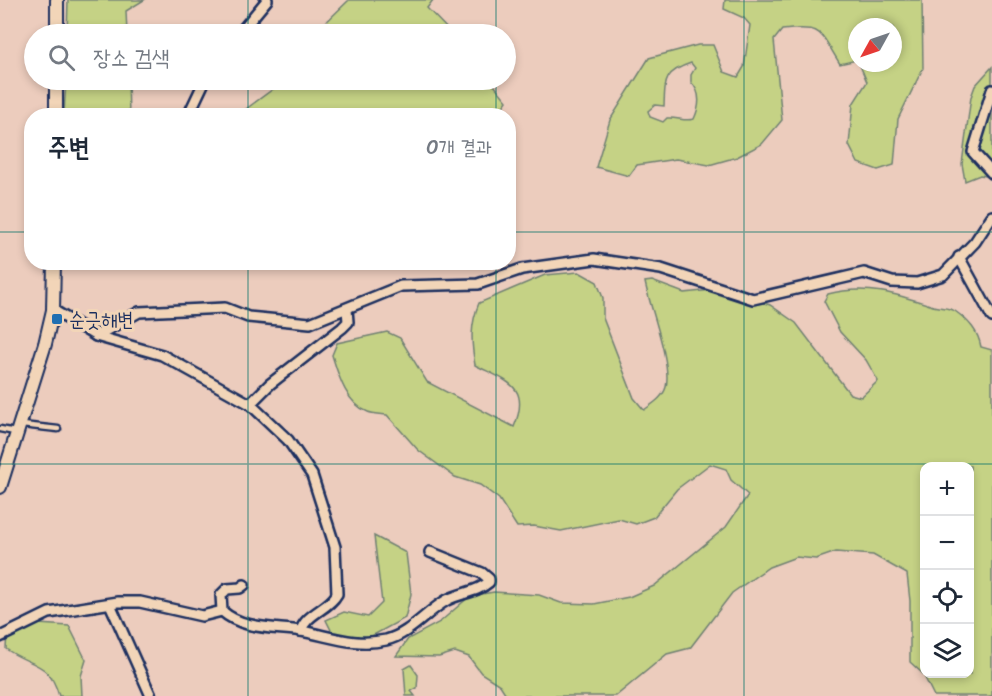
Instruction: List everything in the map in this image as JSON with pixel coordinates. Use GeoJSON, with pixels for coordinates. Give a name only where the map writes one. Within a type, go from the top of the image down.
{"type":"FeatureCollection","features":[{"type":"Feature","properties":{"kind":"street"},"geometry":{"type":"LineString","coordinates":[[57,0],[57,24]]}},
{"type":"Feature","properties":{"kind":"street"},"geometry":{"type":"LineString","coordinates":[[248,24],[267,0]]}},
{"type":"Feature","properties":{"kind":"street"},"geometry":{"type":"LineString","coordinates":[[56,108],[57,90]]}},
{"type":"Feature","properties":{"kind":"street"},"geometry":{"type":"LineString","coordinates":[[193,108],[201,90]]}},
{"type":"Feature","properties":{"kind":"street"},"geometry":{"type":"LineString","coordinates":[[992,90],[973,152],[992,173]]}},
{"type":"Feature","properties":{"kind":"street"},"geometry":{"type":"LineString","coordinates":[[96,336],[140,312],[225,308],[248,317],[310,323],[401,286],[478,284],[522,269],[594,259],[662,269],[753,299],[864,273],[892,282],[917,283],[943,275],[975,242],[992,216]]}},
{"type":"Feature","properties":{"kind":"street"},"geometry":{"type":"LineString","coordinates":[[959,257],[992,317]]}},
{"type":"Feature","properties":{"kind":"street"},"geometry":{"type":"LineString","coordinates":[[0,487],[16,429],[45,344],[53,310],[54,270]]}},
{"type":"Feature","properties":{"kind":"street"},"geometry":{"type":"LineString","coordinates":[[250,404],[270,384],[342,328],[348,322],[348,309]]}},
{"type":"Feature","properties":{"kind":"street"},"geometry":{"type":"LineString","coordinates":[[53,310],[96,336],[162,355],[250,404],[288,440],[312,475],[335,547],[337,594],[302,625],[300,631]]}},
{"type":"Feature","properties":{"kind":"street"},"geometry":{"type":"LineString","coordinates":[[0,638],[49,613],[140,602],[202,616],[222,611],[248,624],[300,631],[348,642],[384,640],[414,624],[444,602],[489,582],[489,579],[482,573],[430,552]]}},
{"type":"Feature","properties":{"kind":"street"},"geometry":{"type":"LineString","coordinates":[[222,611],[223,591],[244,585]]}},
{"type":"Feature","properties":{"kind":"street"},"geometry":{"type":"LineString","coordinates":[[110,604],[151,696]]}},
{"type":"Feature","properties":{"kind":"lane"},"geometry":{"type":"LineString","coordinates":[[1,429],[58,429]]}},
{"type":"Feature","properties":{"kind":"green space"},"geometry":{"type":"Polygon","coordinates":[[[68,0],[144,0],[126,11],[127,24],[67,24],[68,0]]]}},
{"type":"Feature","properties":{"kind":"green space"},"geometry":{"type":"Polygon","coordinates":[[[349,0],[433,0],[427,8],[442,24],[324,24],[349,0]]]}},
{"type":"Feature","properties":{"kind":"green space"},"geometry":{"type":"Polygon","coordinates":[[[725,0],[922,0],[923,68],[898,119],[894,165],[878,170],[858,163],[849,145],[853,104],[867,82],[863,72],[902,72],[902,18],[848,18],[848,62],[840,64],[823,37],[813,30],[782,30],[774,40],[782,120],[762,144],[737,157],[709,165],[676,159],[637,165],[629,176],[596,167],[610,120],[649,58],[698,45],[713,45],[724,72],[738,77],[744,67],[750,25],[744,18],[724,9],[725,0]],[[691,63],[671,74],[666,83],[664,106],[655,105],[648,111],[650,117],[663,122],[667,118],[694,119],[699,100],[695,86],[691,82],[691,75],[695,68],[691,63]]]}},
{"type":"Feature","properties":{"kind":"green space"},"geometry":{"type":"Polygon","coordinates":[[[992,67],[992,177],[980,175],[965,181],[962,164],[971,97],[975,86],[992,67]]]}},
{"type":"Feature","properties":{"kind":"green space"},"geometry":{"type":"Polygon","coordinates":[[[65,90],[128,90],[129,108],[64,108],[65,90]]]}},
{"type":"Feature","properties":{"kind":"green space"},"geometry":{"type":"Polygon","coordinates":[[[272,90],[498,90],[507,101],[502,108],[247,108],[272,90]]]}},
{"type":"Feature","properties":{"kind":"green space"},"geometry":{"type":"Polygon","coordinates":[[[579,272],[597,282],[603,298],[603,318],[634,398],[644,410],[662,394],[666,387],[667,377],[663,350],[645,282],[652,281],[684,293],[722,289],[770,305],[796,323],[850,394],[861,397],[878,381],[866,360],[840,332],[824,301],[828,294],[868,290],[955,311],[975,331],[981,347],[992,350],[992,696],[934,696],[925,678],[974,678],[974,462],[920,462],[920,671],[910,662],[910,601],[907,574],[873,555],[836,552],[816,559],[796,557],[769,567],[732,593],[690,648],[667,654],[616,696],[507,696],[500,685],[481,673],[469,657],[455,652],[439,657],[396,656],[408,639],[440,622],[470,596],[494,592],[539,595],[561,603],[594,604],[629,597],[654,586],[726,527],[748,495],[731,480],[726,469],[710,464],[677,489],[654,517],[636,524],[619,519],[561,531],[534,526],[517,527],[499,499],[480,485],[455,477],[418,450],[387,415],[375,414],[360,408],[344,388],[332,355],[337,343],[387,332],[400,338],[427,382],[514,427],[519,413],[518,394],[506,381],[475,365],[472,341],[474,319],[479,303],[545,275],[579,272]]]}},
{"type":"Feature","properties":{"kind":"green space"},"geometry":{"type":"Polygon","coordinates":[[[374,536],[406,553],[411,594],[405,618],[357,644],[335,638],[326,620],[344,612],[368,617],[382,603],[374,536]]]}},
{"type":"Feature","properties":{"kind":"green space"},"geometry":{"type":"Polygon","coordinates":[[[22,623],[69,626],[86,660],[81,676],[82,696],[59,696],[55,684],[44,670],[6,649],[7,631],[22,623]]]}},
{"type":"Feature","properties":{"kind":"green space"},"geometry":{"type":"Polygon","coordinates":[[[411,665],[418,675],[417,688],[411,691],[415,696],[406,696],[404,669],[411,665]]]}},
{"type":"Feature","properties":{"kind":"place","name":"순긋해변"},"geometry":{"type":"Point","coordinates":[57,319]}}]}
